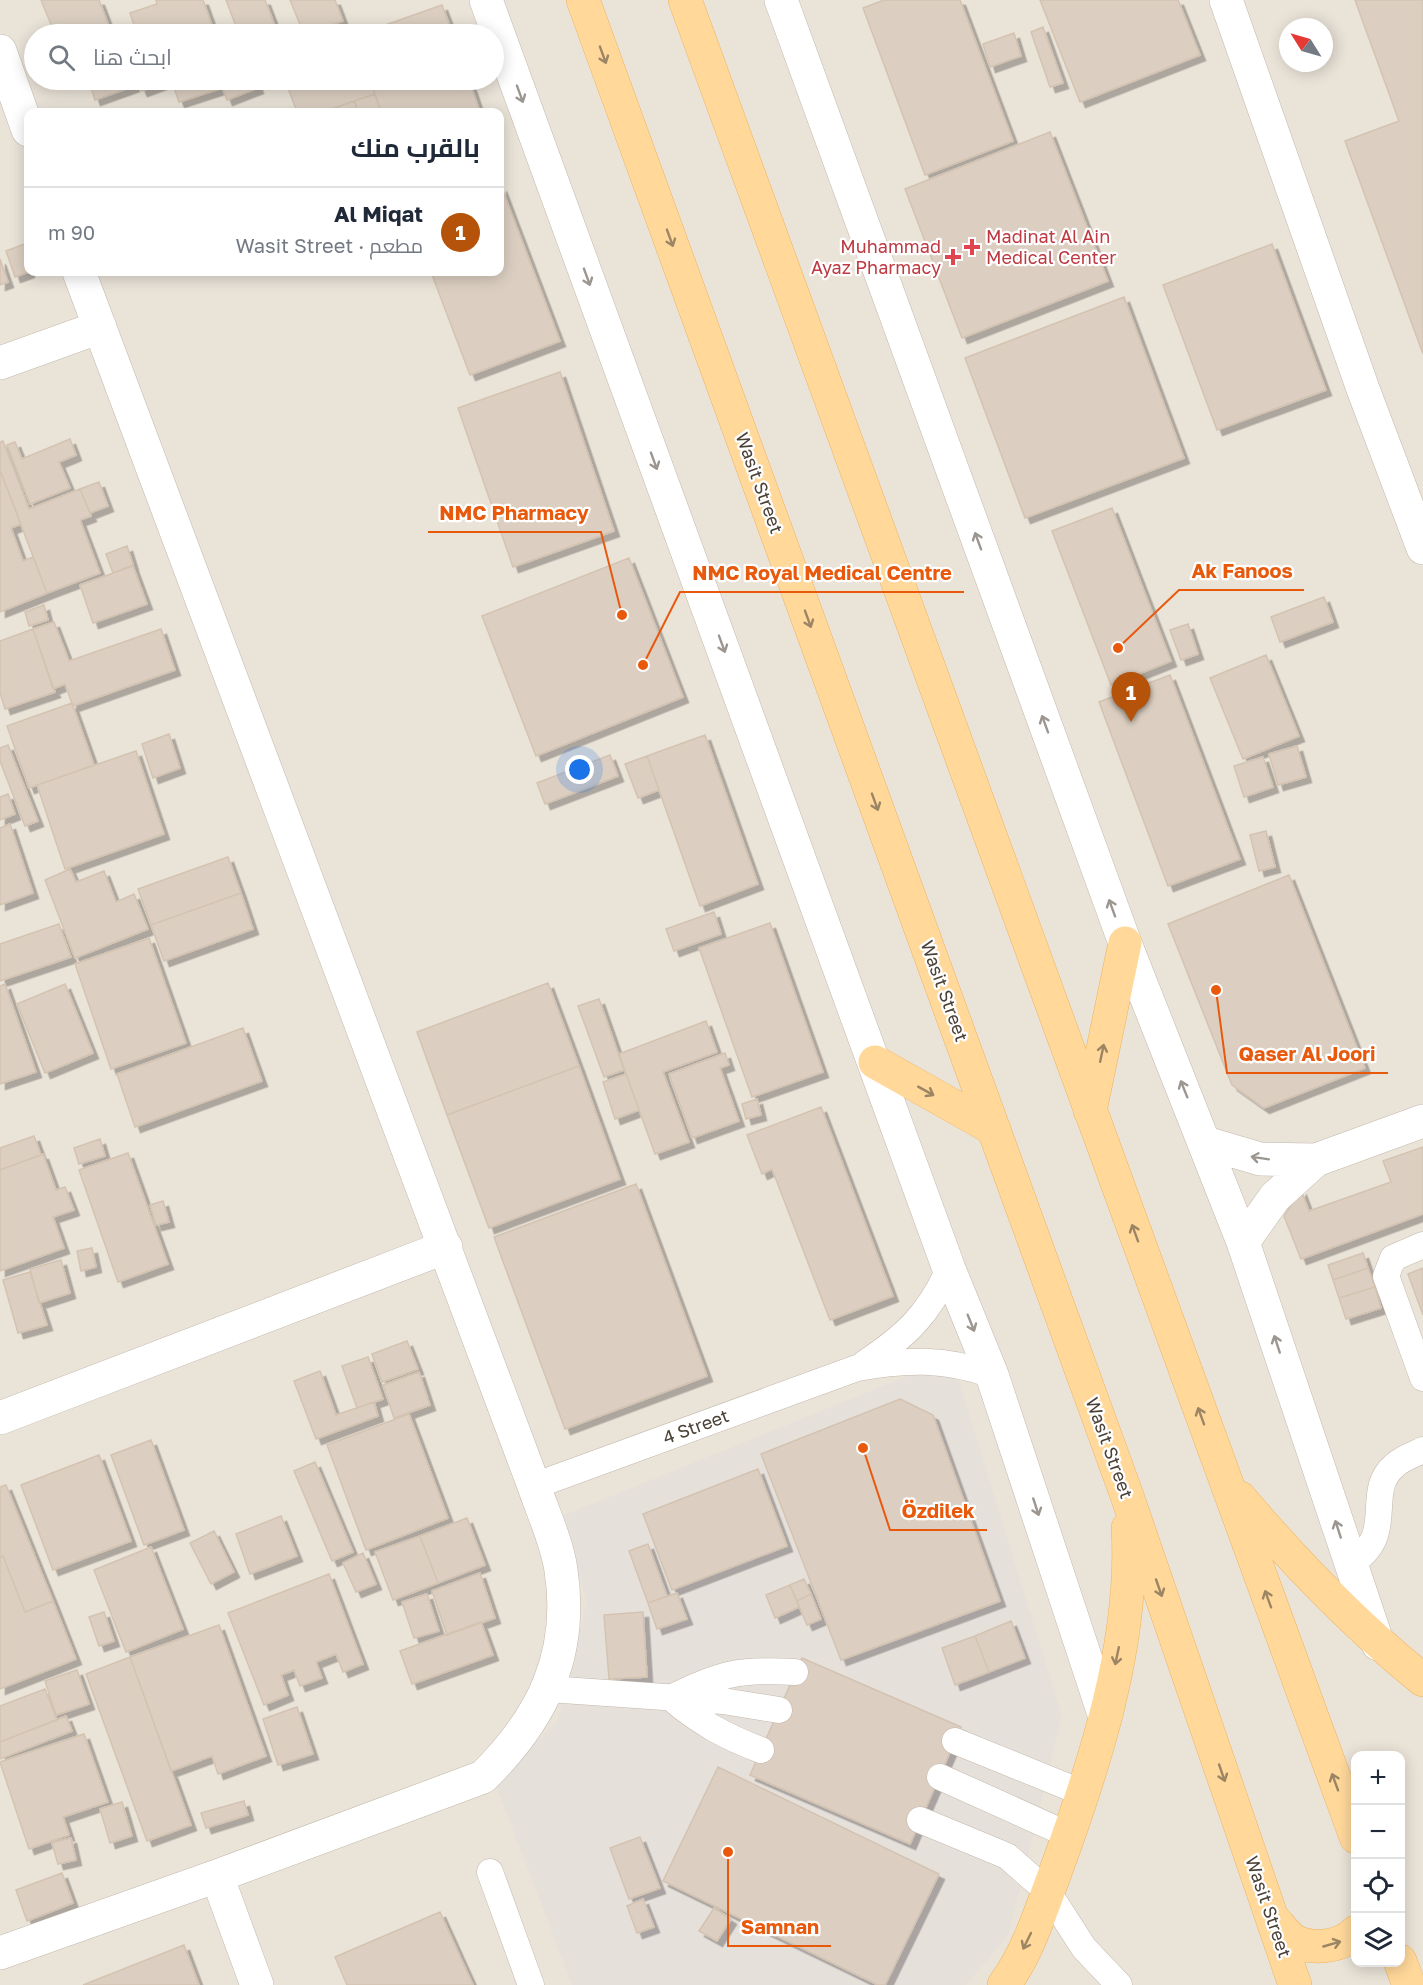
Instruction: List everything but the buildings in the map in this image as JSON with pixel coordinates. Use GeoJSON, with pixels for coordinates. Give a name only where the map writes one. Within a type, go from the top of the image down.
{"type":"FeatureCollection","features":[{"type":"Feature","properties":{"kind":"main road","name":"Wasit Street"},"geometry":{"type":"LineString","coordinates":[[583,0],[1126,1493],[1295,1985]]}},
{"type":"Feature","properties":{"kind":"main road"},"geometry":{"type":"LineString","coordinates":[[685,0],[1351,1823]]}},
{"type":"Feature","properties":{"kind":"main road"},"geometry":{"type":"LineString","coordinates":[[1090,1111],[1125,943]]}},
{"type":"Feature","properties":{"kind":"main road"},"geometry":{"type":"LineString","coordinates":[[875,1062],[994,1129]]}},
{"type":"Feature","properties":{"kind":"main road"},"geometry":{"type":"LineString","coordinates":[[1225,1481],[1298,1566],[1378,1644],[1423,1680]]}},
{"type":"Feature","properties":{"kind":"main road"},"geometry":{"type":"LineString","coordinates":[[1004,1985],[1031,1934],[1048,1892],[1083,1793],[1105,1717],[1121,1640],[1130,1561],[1126,1493]]}},
{"type":"Feature","properties":{"kind":"main road"},"geometry":{"type":"LineString","coordinates":[[1273,1919],[1293,1940],[1321,1947],[1351,1936]]}},
{"type":"Feature","properties":{"kind":"street"},"geometry":{"type":"LineString","coordinates":[[486,0],[495,24]]}},
{"type":"Feature","properties":{"kind":"street"},"geometry":{"type":"LineString","coordinates":[[781,0],[1125,943],[1206,1143],[1243,1242],[1349,1564],[1378,1644]]}},
{"type":"Feature","properties":{"kind":"street"},"geometry":{"type":"LineString","coordinates":[[1226,0],[1363,390],[1423,548]]}},
{"type":"Feature","properties":{"kind":"street"},"geometry":{"type":"LineString","coordinates":[[504,49],[950,1269],[992,1375],[1105,1717]]}},
{"type":"Feature","properties":{"kind":"street"},"geometry":{"type":"LineString","coordinates":[[0,51],[24,119]]}},
{"type":"Feature","properties":{"kind":"street"},"geometry":{"type":"LineString","coordinates":[[0,1953],[217,1876],[483,1777],[509,1751],[531,1722],[548,1689],[558,1652],[564,1612],[561,1568],[534,1486],[81,276]]}},
{"type":"Feature","properties":{"kind":"street"},"geometry":{"type":"LineString","coordinates":[[0,363],[100,327]]}},
{"type":"Feature","properties":{"kind":"street"},"geometry":{"type":"LineString","coordinates":[[1206,1143],[1260,1159],[1316,1160],[1423,1121]]}},
{"type":"Feature","properties":{"kind":"street"},"geometry":{"type":"LineString","coordinates":[[1243,1242],[1275,1197],[1316,1160]]}},
{"type":"Feature","properties":{"kind":"street"},"geometry":{"type":"LineString","coordinates":[[0,1418],[446,1247]]}},
{"type":"Feature","properties":{"kind":"street"},"geometry":{"type":"LineString","coordinates":[[217,1876],[257,1985]]}},
{"type":"Feature","properties":{"kind":"lane"},"geometry":{"type":"LineString","coordinates":[[1423,1245],[1393,1258],[1386,1276],[1423,1378]]}},
{"type":"Feature","properties":{"kind":"lane","name":"4 Street"},"geometry":{"type":"LineString","coordinates":[[857,1368],[912,1328],[927,1310],[950,1269]]}},
{"type":"Feature","properties":{"kind":"lane","name":"4 Street"},"geometry":{"type":"LineString","coordinates":[[534,1486],[857,1368],[912,1360],[966,1365],[992,1375]]}},
{"type":"Feature","properties":{"kind":"lane"},"geometry":{"type":"LineString","coordinates":[[1349,1564],[1370,1548],[1376,1535],[1385,1477],[1392,1467],[1423,1450]]}},
{"type":"Feature","properties":{"kind":"lane"},"geometry":{"type":"LineString","coordinates":[[671,1698],[708,1679],[750,1670],[795,1672]]}},
{"type":"Feature","properties":{"kind":"lane"},"geometry":{"type":"LineString","coordinates":[[548,1689],[723,1701],[779,1710]]}},
{"type":"Feature","properties":{"kind":"lane"},"geometry":{"type":"LineString","coordinates":[[671,1698],[695,1719],[723,1736],[761,1750]]}},
{"type":"Feature","properties":{"kind":"lane"},"geometry":{"type":"LineString","coordinates":[[955,1741],[1083,1793]]}},
{"type":"Feature","properties":{"kind":"lane"},"geometry":{"type":"LineString","coordinates":[[940,1777],[1069,1835]]}},
{"type":"Feature","properties":{"kind":"lane"},"geometry":{"type":"LineString","coordinates":[[920,1820],[1007,1856],[1048,1892],[1084,1948],[1119,1985]]}},
{"type":"Feature","properties":{"kind":"lane"},"geometry":{"type":"LineString","coordinates":[[490,1872],[531,1985]]}},
{"type":"Feature","properties":{"kind":"shaded area"},"geometry":{"type":"Polygon","coordinates":[[[0,0],[1423,0],[1423,1985],[0,1985],[0,0]]]}},
{"type":"Feature","properties":{"kind":"shaded area"},"geometry":{"type":"Polygon","coordinates":[[[952,1358],[1062,1716],[1009,1934],[966,1985],[572,1985],[494,1780],[557,1722],[587,1601],[562,1516],[952,1358]]]}},
{"type":"Feature","properties":{"kind":"place","name":"Madinat Al Ain Medical Center"},"geometry":{"type":"Point","coordinates":[972,247]}},
{"type":"Feature","properties":{"kind":"place","name":"Muhammad Ayaz Pharmacy"},"geometry":{"type":"Point","coordinates":[953,257]}},
{"type":"Feature","properties":{"kind":"place","name":"NMC Pharmacy"},"geometry":{"type":"Point","coordinates":[622,615]}},
{"type":"Feature","properties":{"kind":"place","name":"Ak Fanoos"},"geometry":{"type":"Point","coordinates":[1118,648]}},
{"type":"Feature","properties":{"kind":"place","name":"NMC Royal Medical Centre"},"geometry":{"type":"Point","coordinates":[643,665]}},
{"type":"Feature","properties":{"kind":"place","name":"Al Miqat"},"geometry":{"type":"Point","coordinates":[1131,722]}},
{"type":"Feature","properties":{"kind":"place","name":"Qaser Al Joori"},"geometry":{"type":"Point","coordinates":[1216,990]}},
{"type":"Feature","properties":{"kind":"place","name":"Özdilek"},"geometry":{"type":"Point","coordinates":[863,1448]}},
{"type":"Feature","properties":{"kind":"place","name":"Samnan"},"geometry":{"type":"Point","coordinates":[728,1852]}}]}
